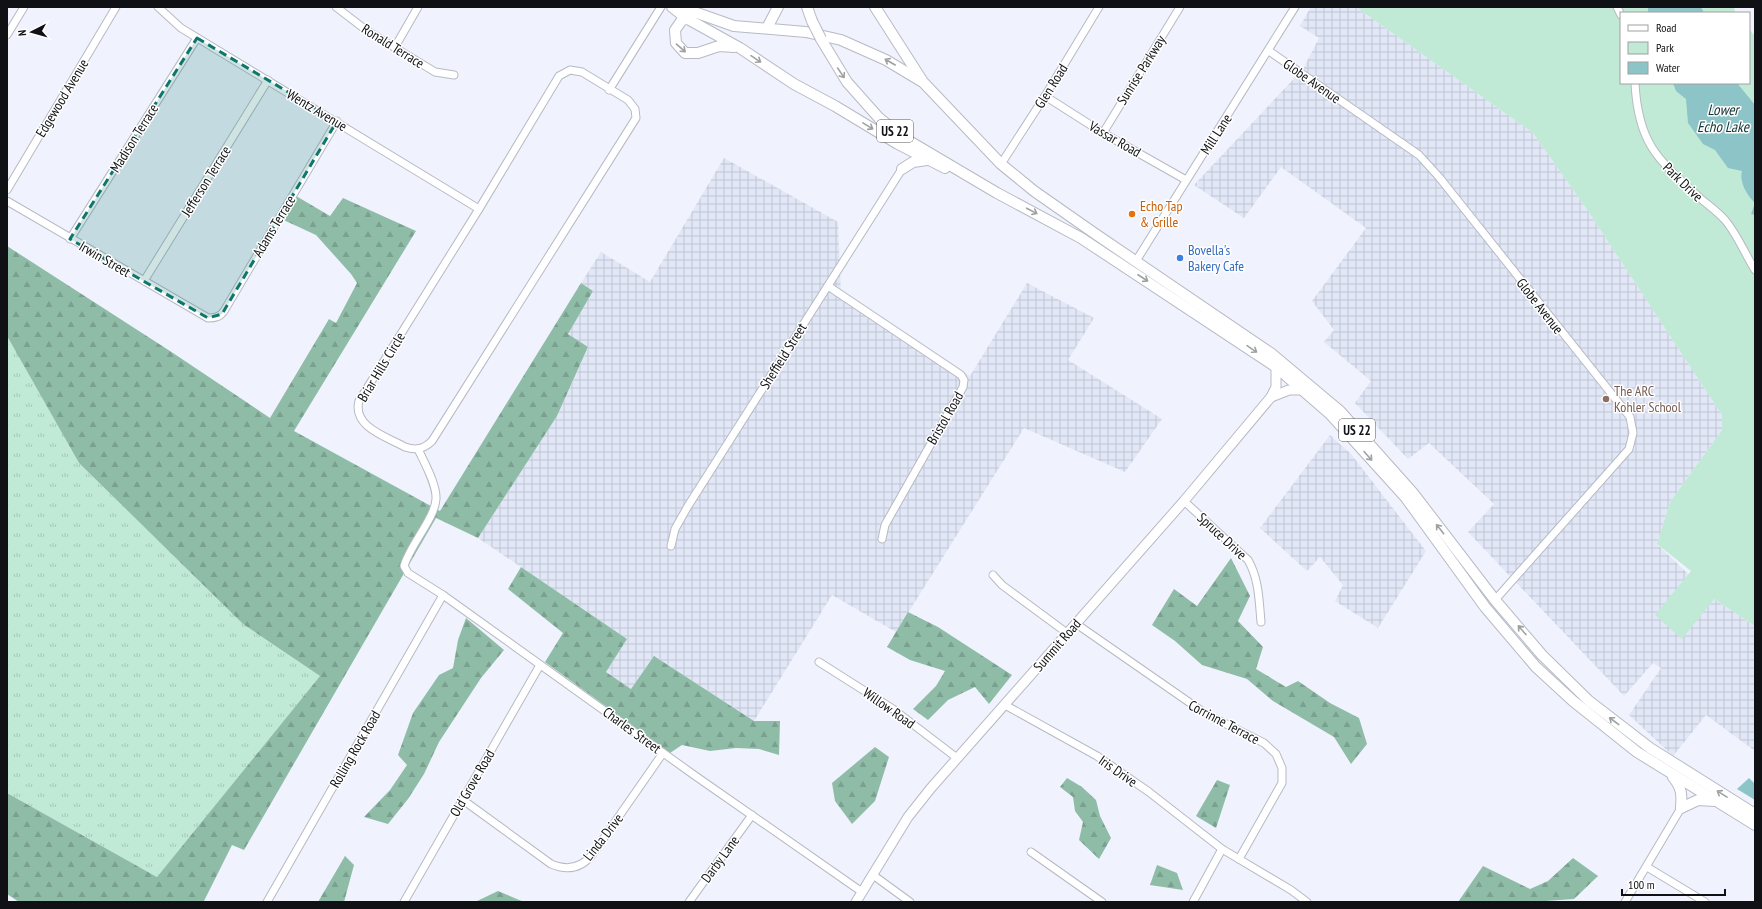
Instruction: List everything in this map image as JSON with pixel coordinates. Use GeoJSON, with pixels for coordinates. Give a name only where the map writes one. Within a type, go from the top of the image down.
{"type":"FeatureCollection","features":[{"type":"Feature","properties":{"kind":"highway"},"geometry":{"type":"LineString","coordinates":[[672,7],[686,18],[740,48],[794,84],[835,106],[898,144],[927,160],[997,192]]}},
{"type":"Feature","properties":{"kind":"highway"},"geometry":{"type":"LineString","coordinates":[[680,7],[734,26]]}},
{"type":"Feature","properties":{"kind":"highway"},"geometry":{"type":"LineString","coordinates":[[767,28],[778,7]]}},
{"type":"Feature","properties":{"kind":"highway","name":"US 22"},"geometry":{"type":"LineString","coordinates":[[807,7],[821,40],[847,82],[879,118],[904,138],[997,192],[1081,238],[1276,367],[1330,414],[1406,498],[1485,607],[1536,667],[1573,701],[1637,752],[1755,825]]}},
{"type":"Feature","properties":{"kind":"highway","name":"US 22"},"geometry":{"type":"LineString","coordinates":[[875,7],[923,82],[1001,164],[1038,194],[1272,354],[1340,411],[1413,492],[1495,600],[1542,655],[1589,701],[1650,748],[1755,814]]}},
{"type":"Feature","properties":{"kind":"highway"},"geometry":{"type":"LineString","coordinates":[[740,48],[727,45],[693,54],[683,51],[676,43],[675,30],[678,23],[686,18],[734,26],[806,32],[841,40],[886,60],[923,82]]}},
{"type":"Feature","properties":{"kind":"highway"},"geometry":{"type":"LineString","coordinates":[[898,144],[903,154],[902,169]]}},
{"type":"Feature","properties":{"kind":"highway"},"geometry":{"type":"LineString","coordinates":[[902,169],[913,162],[927,160]]}},
{"type":"Feature","properties":{"kind":"highway"},"geometry":{"type":"LineString","coordinates":[[1669,772],[1681,788],[1682,796],[1680,808]]}},
{"type":"Feature","properties":{"kind":"highway"},"geometry":{"type":"LineString","coordinates":[[1680,808],[1698,800],[1717,802]]}},
{"type":"Feature","properties":{"kind":"main road","name":"Summit Road"},"geometry":{"type":"LineString","coordinates":[[856,902],[908,818],[957,758],[1184,501],[1271,397],[1276,387],[1276,367]]}},
{"type":"Feature","properties":{"kind":"main road","name":"Summit Road"},"geometry":{"type":"LineString","coordinates":[[1271,397],[1289,390],[1303,390]]}},
{"type":"Feature","properties":{"kind":"street"},"geometry":{"type":"LineString","coordinates":[[7,35],[9,26],[24,7]]}},
{"type":"Feature","properties":{"kind":"street","name":"Edgewood Avenue"},"geometry":{"type":"LineString","coordinates":[[7,190],[116,7]]}},
{"type":"Feature","properties":{"kind":"street","name":"Wentz Avenue"},"geometry":{"type":"LineString","coordinates":[[158,7],[181,28],[337,121],[479,209]]}},
{"type":"Feature","properties":{"kind":"street","name":"Ronald Terrace"},"geometry":{"type":"LineString","coordinates":[[336,7],[366,30],[435,72],[454,75]]}},
{"type":"Feature","properties":{"kind":"street"},"geometry":{"type":"LineString","coordinates":[[395,47],[418,7]]}},
{"type":"Feature","properties":{"kind":"street"},"geometry":{"type":"LineString","coordinates":[[609,90],[661,7]]}},
{"type":"Feature","properties":{"kind":"street","name":"Glen Road"},"geometry":{"type":"LineString","coordinates":[[1001,164],[1045,96],[1099,7]]}},
{"type":"Feature","properties":{"kind":"street","name":"Sunrise Parkway"},"geometry":{"type":"LineString","coordinates":[[1103,133],[1180,7]]}},
{"type":"Feature","properties":{"kind":"street","name":"Mill Lane"},"geometry":{"type":"LineString","coordinates":[[1136,261],[1269,51],[1295,7]]}},
{"type":"Feature","properties":{"kind":"street","name":"Madison Terrace"},"geometry":{"type":"LineString","coordinates":[[70,239],[197,38]]}},
{"type":"Feature","properties":{"kind":"street","name":"Globe Avenue"},"geometry":{"type":"LineString","coordinates":[[1269,51],[1419,155],[1436,174],[1630,417],[1633,433],[1629,449],[1495,600]]}},
{"type":"Feature","properties":{"kind":"street","name":"Briar Hills Circle"},"geometry":{"type":"LineString","coordinates":[[570,70],[576,70],[582,72],[609,90],[633,104],[636,113],[634,123],[432,441],[428,446],[418,449],[404,447],[364,424],[358,414],[358,406],[362,396],[479,209],[559,76],[570,70]]}},
{"type":"Feature","properties":{"kind":"street","name":"Jefferson Terrace"},"geometry":{"type":"LineString","coordinates":[[144,281],[268,80]]}},
{"type":"Feature","properties":{"kind":"street","name":"Park Drive"},"geometry":{"type":"LineString","coordinates":[[1635,84],[1638,118],[1646,140],[1666,168],[1725,220],[1755,270]]}},
{"type":"Feature","properties":{"kind":"street","name":"Vassar Road"},"geometry":{"type":"LineString","coordinates":[[1045,96],[1103,133],[1186,180]]}},
{"type":"Feature","properties":{"kind":"street","name":"Adams Terrace"},"geometry":{"type":"LineString","coordinates":[[204,316],[213,318],[222,314],[337,121]]}},
{"type":"Feature","properties":{"kind":"street","name":"Sheffield Street"},"geometry":{"type":"LineString","coordinates":[[671,546],[675,529],[685,510],[902,169]]}},
{"type":"Feature","properties":{"kind":"street","name":"Irwin Street"},"geometry":{"type":"LineString","coordinates":[[7,201],[204,316]]}},
{"type":"Feature","properties":{"kind":"street","name":"Bristol Road"},"geometry":{"type":"LineString","coordinates":[[828,286],[961,375],[964,380],[964,387],[885,523],[882,540]]}},
{"type":"Feature","properties":{"kind":"street","name":"Charles Street"},"geometry":{"type":"LineString","coordinates":[[418,449],[434,489],[436,499],[433,510],[407,556],[404,566],[408,573],[443,595],[663,753],[862,892]]}},
{"type":"Feature","properties":{"kind":"street","name":"Spruce Drive"},"geometry":{"type":"LineString","coordinates":[[1184,501],[1248,560],[1254,570],[1257,580],[1261,622]]}},
{"type":"Feature","properties":{"kind":"street"},"geometry":{"type":"LineString","coordinates":[[993,575],[1002,585],[1067,633]]}},
{"type":"Feature","properties":{"kind":"street","name":"Rolling Rock Road"},"geometry":{"type":"LineString","coordinates":[[267,902],[443,595]]}},
{"type":"Feature","properties":{"kind":"street","name":"Corrinne Terrace"},"geometry":{"type":"LineString","coordinates":[[1075,624],[1206,714],[1264,743],[1276,754],[1282,768],[1282,783],[1240,859]]}},
{"type":"Feature","properties":{"kind":"street","name":"Willow Road"},"geometry":{"type":"LineString","coordinates":[[819,662],[893,709],[957,758]]}},
{"type":"Feature","properties":{"kind":"street","name":"Old Grove Road"},"geometry":{"type":"LineString","coordinates":[[404,902],[540,665]]}},
{"type":"Feature","properties":{"kind":"street","name":"Iris Drive"},"geometry":{"type":"LineString","coordinates":[[1005,705],[1097,756],[1149,792],[1222,850],[1240,859],[1291,890],[1307,902]]}},
{"type":"Feature","properties":{"kind":"street","name":"Linda Drive"},"geometry":{"type":"LineString","coordinates":[[463,800],[551,864],[564,868],[576,866],[592,855],[663,753]]}},
{"type":"Feature","properties":{"kind":"street"},"geometry":{"type":"LineString","coordinates":[[1625,902],[1647,867],[1680,808]]}},
{"type":"Feature","properties":{"kind":"street","name":"Darby Lane"},"geometry":{"type":"LineString","coordinates":[[689,902],[752,815]]}},
{"type":"Feature","properties":{"kind":"street"},"geometry":{"type":"LineString","coordinates":[[1193,902],[1222,850]]}},
{"type":"Feature","properties":{"kind":"street"},"geometry":{"type":"LineString","coordinates":[[1031,852],[1102,902]]}},
{"type":"Feature","properties":{"kind":"street"},"geometry":{"type":"LineString","coordinates":[[1647,867],[1705,902]]}},
{"type":"Feature","properties":{"kind":"street"},"geometry":{"type":"LineString","coordinates":[[873,875],[910,902]]}},
{"type":"Feature","properties":{"kind":"highlighted area"},"geometry":{"type":"Polygon","coordinates":[[[197,38],[337,121],[222,314],[208,318],[70,239],[197,38]]]}},
{"type":"Feature","properties":{"kind":"shaded area"},"geometry":{"type":"Polygon","coordinates":[[[1311,7],[1356,7],[1533,133],[1586,208],[1722,415],[1722,430],[1670,502],[1657,544],[1714,599],[1755,626],[1755,751],[1706,715],[1673,756],[1629,715],[1661,668],[1653,663],[1624,696],[1468,532],[1494,504],[1429,443],[1408,459],[1355,403],[1371,381],[1324,342],[1334,330],[1312,301],[1366,228],[1281,167],[1244,218],[1194,185],[1303,69],[1319,38],[1300,26],[1311,7]]]}},
{"type":"Feature","properties":{"kind":"shaded area"},"geometry":{"type":"Polygon","coordinates":[[[724,158],[838,222],[841,294],[970,376],[1027,283],[1094,318],[1068,360],[1162,419],[1125,472],[1024,428],[896,632],[832,595],[754,721],[654,656],[631,689],[606,672],[627,639],[478,538],[557,416],[588,348],[568,334],[593,291],[581,283],[601,252],[650,282],[724,158]]]}},
{"type":"Feature","properties":{"kind":"shaded area"},"geometry":{"type":"Polygon","coordinates":[[[1330,435],[1351,454],[1426,551],[1378,628],[1335,601],[1343,585],[1320,557],[1307,571],[1260,528],[1330,435]]]}},
{"type":"Feature","properties":{"kind":"green space"},"geometry":{"type":"Polygon","coordinates":[[[1356,7],[1734,7],[1735,12],[1620,12],[1620,84],[1750,84],[1750,30],[1755,36],[1755,626],[1714,599],[1682,639],[1655,615],[1691,571],[1657,544],[1670,502],[1722,430],[1722,415],[1586,208],[1533,133],[1356,7]]]}},
{"type":"Feature","properties":{"kind":"green space"},"geometry":{"type":"Polygon","coordinates":[[[291,193],[330,216],[343,198],[416,231],[294,431],[440,511],[581,283],[593,291],[568,334],[588,347],[557,416],[478,538],[436,518],[244,850],[232,845],[204,901],[205,902],[19,902],[7,894],[7,793],[157,877],[320,676],[243,624],[79,463],[7,336],[7,246],[170,351],[270,418],[329,319],[336,323],[357,283],[351,274],[316,235],[277,217],[291,193]]]}},
{"type":"Feature","properties":{"kind":"green space"},"geometry":{"type":"Polygon","coordinates":[[[7,336],[79,463],[243,624],[320,676],[157,877],[7,793],[7,336]]]}},
{"type":"Feature","properties":{"kind":"green space"},"geometry":{"type":"Polygon","coordinates":[[[1231,558],[1250,596],[1238,621],[1263,647],[1256,669],[1286,687],[1298,681],[1330,703],[1359,718],[1367,744],[1351,764],[1334,737],[1273,701],[1247,679],[1202,665],[1175,641],[1152,625],[1174,589],[1197,606],[1231,558]]]}},
{"type":"Feature","properties":{"kind":"green space"},"geometry":{"type":"Polygon","coordinates":[[[521,567],[627,639],[606,672],[631,689],[654,656],[754,721],[780,721],[779,755],[759,749],[736,748],[710,751],[682,745],[670,753],[545,662],[563,633],[508,589],[521,567]]]}},
{"type":"Feature","properties":{"kind":"green space"},"geometry":{"type":"Polygon","coordinates":[[[908,612],[938,627],[1012,675],[989,704],[975,687],[948,700],[928,720],[913,709],[936,686],[945,671],[910,660],[887,647],[908,612]]]}},
{"type":"Feature","properties":{"kind":"green space"},"geometry":{"type":"Polygon","coordinates":[[[466,618],[504,650],[481,678],[439,742],[424,774],[408,799],[388,824],[364,817],[390,790],[407,765],[398,755],[413,713],[439,675],[453,668],[458,640],[466,618]]]}},
{"type":"Feature","properties":{"kind":"green space"},"geometry":{"type":"Polygon","coordinates":[[[875,747],[889,757],[875,801],[852,824],[835,801],[832,783],[875,747]]]}},
{"type":"Feature","properties":{"kind":"green space"},"geometry":{"type":"Polygon","coordinates":[[[1067,778],[1082,787],[1096,800],[1100,816],[1111,838],[1099,859],[1079,840],[1083,822],[1075,811],[1073,797],[1060,787],[1067,778]]]}},
{"type":"Feature","properties":{"kind":"green space"},"geometry":{"type":"Polygon","coordinates":[[[1217,780],[1230,785],[1216,828],[1196,816],[1217,780]]]}},
{"type":"Feature","properties":{"kind":"green space"},"geometry":{"type":"Polygon","coordinates":[[[345,856],[354,865],[344,902],[318,902],[345,856]]]}},
{"type":"Feature","properties":{"kind":"green space"},"geometry":{"type":"Polygon","coordinates":[[[1573,858],[1598,876],[1574,899],[1531,902],[1458,902],[1483,866],[1530,889],[1548,881],[1573,858]]]}},
{"type":"Feature","properties":{"kind":"green space"},"geometry":{"type":"Polygon","coordinates":[[[1157,865],[1177,873],[1183,890],[1150,885],[1157,865]]]}},
{"type":"Feature","properties":{"kind":"green space"},"geometry":{"type":"Polygon","coordinates":[[[498,891],[524,902],[475,902],[498,891]]]}},
{"type":"Feature","properties":{"kind":"water"},"geometry":{"type":"Polygon","coordinates":[[[1648,7],[1701,7],[1704,12],[1648,12],[1648,7]]]}},
{"type":"Feature","properties":{"kind":"water","name":"Lower Echo Lake"},"geometry":{"type":"Polygon","coordinates":[[[1673,84],[1738,84],[1755,105],[1755,203],[1744,188],[1741,175],[1742,171],[1728,168],[1715,150],[1703,144],[1688,123],[1686,99],[1676,91],[1673,84]]]}},
{"type":"Feature","properties":{"kind":"water"},"geometry":{"type":"Polygon","coordinates":[[[1755,203],[1755,215],[1751,214],[1755,203]]]}},
{"type":"Feature","properties":{"kind":"water"},"geometry":{"type":"Polygon","coordinates":[[[1749,778],[1755,784],[1755,800],[1737,789],[1749,778]]]}},
{"type":"Feature","properties":{"kind":"place","name":"Echo Tap & Grille"},"geometry":{"type":"Point","coordinates":[1132,214]}},
{"type":"Feature","properties":{"kind":"place","name":"Bovella's Bakery Cafe"},"geometry":{"type":"Point","coordinates":[1180,258]}},
{"type":"Feature","properties":{"kind":"place","name":"The ARC Kohler School"},"geometry":{"type":"Point","coordinates":[1606,399]}}]}
